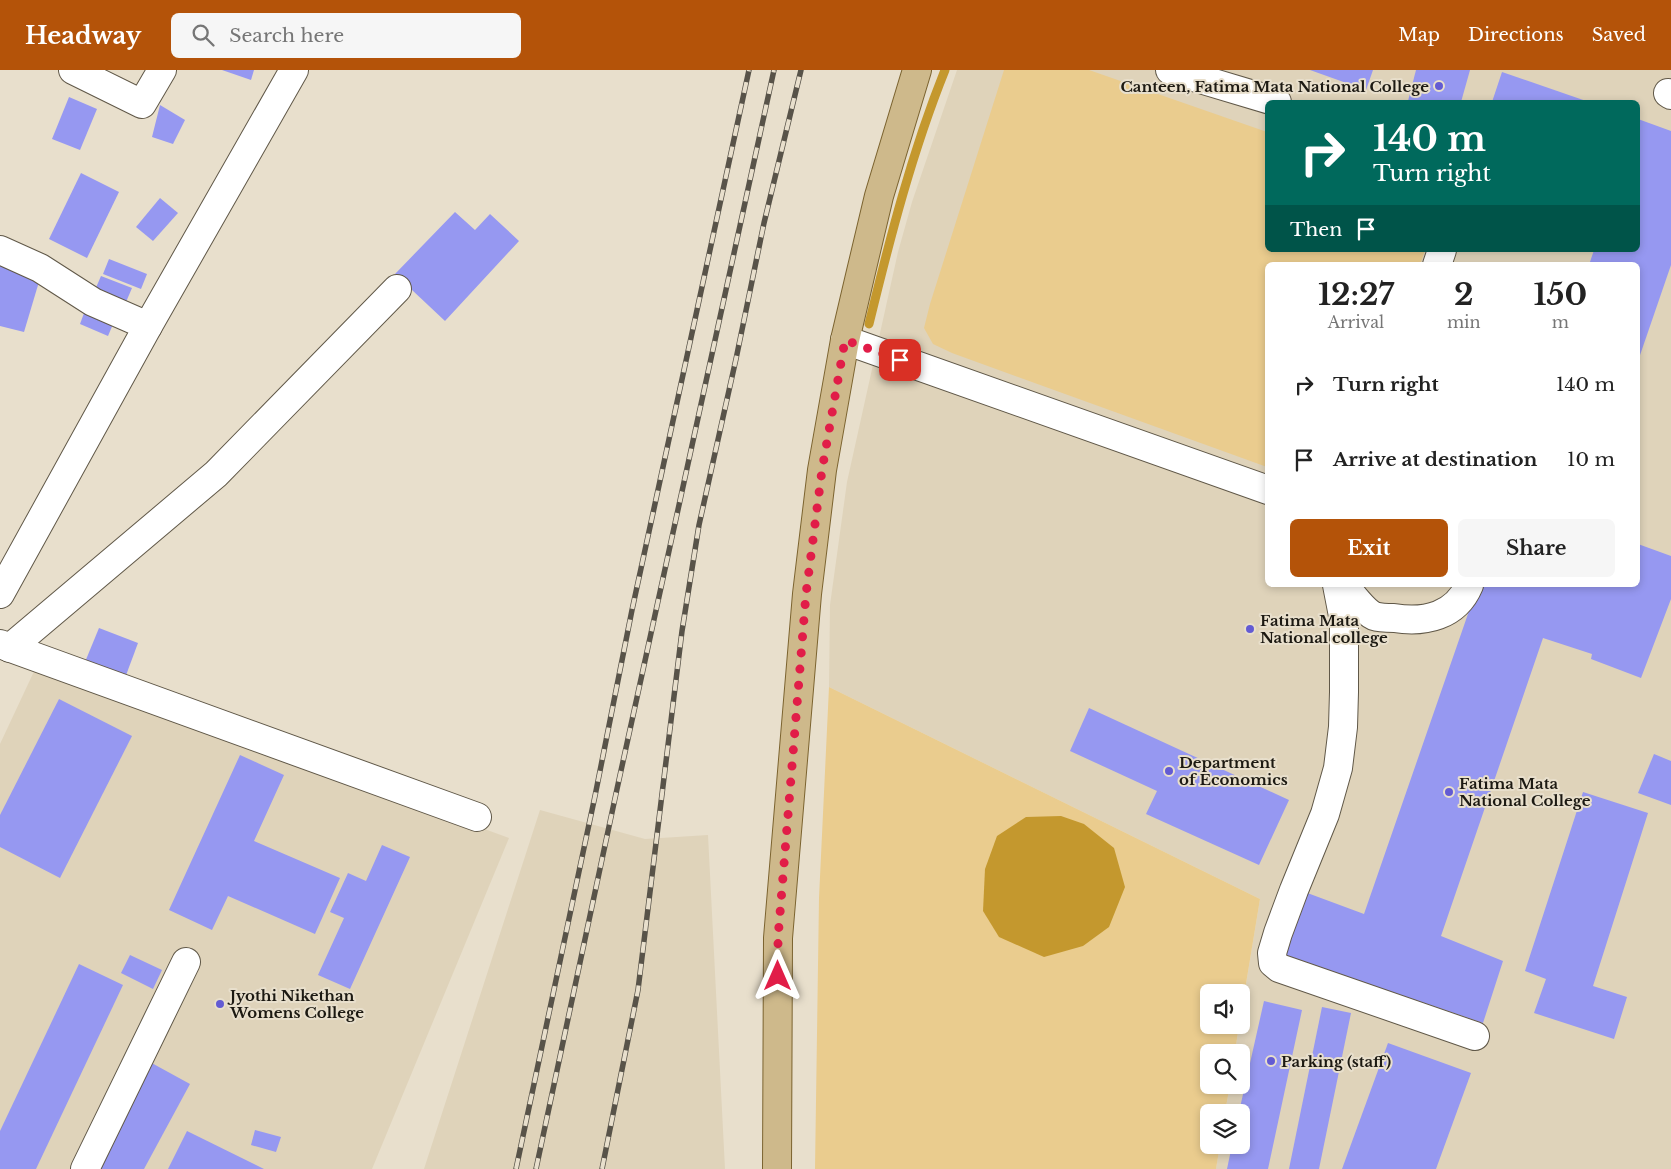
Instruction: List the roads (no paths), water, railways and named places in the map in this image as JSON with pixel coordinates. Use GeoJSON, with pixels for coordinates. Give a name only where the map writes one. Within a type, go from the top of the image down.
{"type":"FeatureCollection","features":[{"type":"Feature","properties":{"kind":"main road"},"geometry":{"type":"LineString","coordinates":[[777,1169],[778,938],[806,594],[822,470],[845,340],[879,196],[904,110],[918,70]]}},
{"type":"Feature","properties":{"kind":"street"},"geometry":{"type":"LineString","coordinates":[[72,70],[142,104],[162,70]]}},
{"type":"Feature","properties":{"kind":"street"},"geometry":{"type":"LineString","coordinates":[[0,594],[148,326],[294,70]]}},
{"type":"Feature","properties":{"kind":"street"},"geometry":{"type":"LineString","coordinates":[[1170,70],[1270,100]]}},
{"type":"Feature","properties":{"kind":"street"},"geometry":{"type":"LineString","coordinates":[[0,250],[40,268],[93,302],[148,326]]}},
{"type":"Feature","properties":{"kind":"street"},"geometry":{"type":"LineString","coordinates":[[5,646],[216,474],[397,289]]}},
{"type":"Feature","properties":{"kind":"street"},"geometry":{"type":"LineString","coordinates":[[845,340],[1265,489]]}},
{"type":"Feature","properties":{"kind":"street"},"geometry":{"type":"LineString","coordinates":[[1337,587],[1344,621],[1344,709],[1338,768],[1325,814],[1278,932],[1272,953],[1273,963],[1279,968],[1475,1036]]}},
{"type":"Feature","properties":{"kind":"street"},"geometry":{"type":"LineString","coordinates":[[1347,587],[1374,616],[1401,620],[1431,618],[1448,611],[1464,597],[1468,587]]}},
{"type":"Feature","properties":{"kind":"street"},"geometry":{"type":"LineString","coordinates":[[5,646],[477,818]]}},
{"type":"Feature","properties":{"kind":"street"},"geometry":{"type":"LineString","coordinates":[[85,1169],[186,962]]}},
{"type":"Feature","properties":{"kind":"waterway"},"geometry":{"type":"LineString","coordinates":[[869,324],[912,164],[945,70]]}},
{"type":"Feature","properties":{"kind":"railway"},"geometry":{"type":"LineString","coordinates":[[516,1169],[595,796],[632,610],[749,70]]}},
{"type":"Feature","properties":{"kind":"railway"},"geometry":{"type":"LineString","coordinates":[[536,1169],[774,70]]}},
{"type":"Feature","properties":{"kind":"railway"},"geometry":{"type":"LineString","coordinates":[[602,1169],[638,990],[682,631],[699,525],[764,223],[801,70]]}},
{"type":"Feature","properties":{"kind":"place","name":"Canteen, Fatima Mata National College"},"geometry":{"type":"Point","coordinates":[1439,86]}},
{"type":"Feature","properties":{"kind":"place","name":"Fatima Mata National college"},"geometry":{"type":"Point","coordinates":[1250,629]}},
{"type":"Feature","properties":{"kind":"place","name":"Department of Economics"},"geometry":{"type":"Point","coordinates":[1169,771]}},
{"type":"Feature","properties":{"kind":"place","name":"Fatima Mata National College"},"geometry":{"type":"Point","coordinates":[1449,792]}},
{"type":"Feature","properties":{"kind":"place","name":"Jyothi Nikethan Womens College"},"geometry":{"type":"Point","coordinates":[220,1004]}},
{"type":"Feature","properties":{"kind":"place","name":"Parking (staff)"},"geometry":{"type":"Point","coordinates":[1271,1061]}}]}
